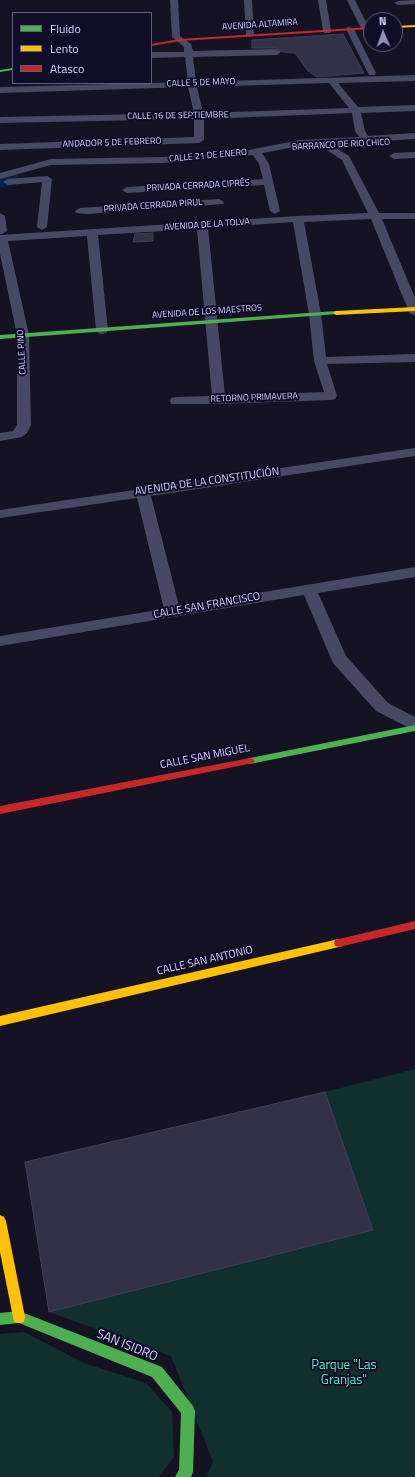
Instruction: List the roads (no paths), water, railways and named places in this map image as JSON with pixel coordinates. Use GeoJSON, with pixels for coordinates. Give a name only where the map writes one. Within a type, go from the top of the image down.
{"type":"FeatureCollection","features":[{"type":"Feature","properties":{"kind":"street"},"geometry":{"type":"LineString","coordinates":[[174,0],[175,33],[180,40],[188,46],[192,83],[199,116]]}},
{"type":"Feature","properties":{"kind":"street"},"geometry":{"type":"LineString","coordinates":[[248,0],[250,35]]}},
{"type":"Feature","properties":{"kind":"street"},"geometry":{"type":"LineString","coordinates":[[322,0],[327,31]]}},
{"type":"Feature","properties":{"kind":"street"},"geometry":{"type":"LineString","coordinates":[[351,0],[363,20]]}},
{"type":"Feature","properties":{"kind":"street"},"geometry":{"type":"LineString","coordinates":[[398,3],[415,2]]}},
{"type":"Feature","properties":{"kind":"street"},"geometry":{"type":"LineString","coordinates":[[403,27],[415,26]]}},
{"type":"Feature","properties":{"kind":"street","name":"AVENIDA ALTAMIRA"},"geometry":{"type":"LineString","coordinates":[[152,45],[180,40],[363,28]]}},
{"type":"Feature","properties":{"kind":"street"},"geometry":{"type":"LineString","coordinates":[[350,29],[372,73]]}},
{"type":"Feature","properties":{"kind":"street"},"geometry":{"type":"LineString","coordinates":[[152,55],[277,52]]}},
{"type":"Feature","properties":{"kind":"street"},"geometry":{"type":"LineString","coordinates":[[0,71],[12,69]]}},
{"type":"Feature","properties":{"kind":"street"},"geometry":{"type":"LineString","coordinates":[[331,80],[401,70]]}},
{"type":"Feature","properties":{"kind":"street"},"geometry":{"type":"LineString","coordinates":[[331,80],[413,80]]}},
{"type":"Feature","properties":{"kind":"street"},"geometry":{"type":"LineString","coordinates":[[331,80],[356,111],[360,132],[365,139]]}},
{"type":"Feature","properties":{"kind":"street","name":"CALLE 5 DE MAYO"},"geometry":{"type":"LineString","coordinates":[[0,90],[331,80]]}},
{"type":"Feature","properties":{"kind":"street","name":"CALLE 16 DE SEPTIEMBRE"},"geometry":{"type":"LineString","coordinates":[[0,120],[199,116],[415,108]]}},
{"type":"Feature","properties":{"kind":"street","name":"ANDADOR 5 DE FEBRERO"},"geometry":{"type":"LineString","coordinates":[[0,147],[199,140],[199,116]]}},
{"type":"Feature","properties":{"kind":"street","name":"CALLE 21 DE ENERO"},"geometry":{"type":"LineString","coordinates":[[232,156],[300,143],[323,144],[415,136]]}},
{"type":"Feature","properties":{"kind":"street","name":"BARRANCO DE RIO CHICO"},"geometry":{"type":"LineString","coordinates":[[53,166],[71,163],[163,164],[258,154],[301,146],[415,141]]}},
{"type":"Feature","properties":{"kind":"street"},"geometry":{"type":"LineString","coordinates":[[323,144],[346,158],[375,216],[415,310]]}},
{"type":"Feature","properties":{"kind":"street"},"geometry":{"type":"LineString","coordinates":[[258,154],[264,164],[275,211]]}},
{"type":"Feature","properties":{"kind":"street"},"geometry":{"type":"LineString","coordinates":[[394,156],[415,155]]}},
{"type":"Feature","properties":{"kind":"street"},"geometry":{"type":"LineString","coordinates":[[1,178],[51,162],[71,163]]}},
{"type":"Feature","properties":{"kind":"street"},"geometry":{"type":"LineString","coordinates":[[1,178],[16,180],[47,179],[42,227]]}},
{"type":"Feature","properties":{"kind":"street"},"geometry":{"type":"LineString","coordinates":[[240,194],[268,182]]}},
{"type":"Feature","properties":{"kind":"street","name":"PRIVADA CERRADA CIPRÉS"},"geometry":{"type":"LineString","coordinates":[[127,190],[268,182]]}},
{"type":"Feature","properties":{"kind":"street","name":"PRIVADA CERRADA PIRUL"},"geometry":{"type":"LineString","coordinates":[[87,211],[223,200],[220,222],[244,220]]}},
{"type":"Feature","properties":{"kind":"street","name":"CALLE PINO"},"geometry":{"type":"LineString","coordinates":[[0,216],[1,236],[22,335],[24,425],[22,430],[17,434],[5,436]]}},
{"type":"Feature","properties":{"kind":"street","name":"AVENIDA DE LA TOLVA"},"geometry":{"type":"LineString","coordinates":[[1,236],[92,232],[298,219],[415,216]]}},
{"type":"Feature","properties":{"kind":"street"},"geometry":{"type":"LineString","coordinates":[[298,219],[314,314],[320,361],[415,358]]}},
{"type":"Feature","properties":{"kind":"street"},"geometry":{"type":"LineString","coordinates":[[202,225],[219,400]]}},
{"type":"Feature","properties":{"kind":"street"},"geometry":{"type":"LineString","coordinates":[[92,232],[102,330]]}},
{"type":"Feature","properties":{"kind":"street","name":"AVENIDA DE LOS MAESTROS"},"geometry":{"type":"LineString","coordinates":[[0,337],[314,314],[415,310]]}},
{"type":"Feature","properties":{"kind":"street","name":"RETORNO PRIMAVERA"},"geometry":{"type":"LineString","coordinates":[[176,401],[331,396],[320,361]]}},
{"type":"Feature","properties":{"kind":"street","name":"AVENIDA DE LA CONSTITUCIÓN"},"geometry":{"type":"LineString","coordinates":[[0,514],[415,452]]}},
{"type":"Feature","properties":{"kind":"street"},"geometry":{"type":"LineString","coordinates":[[143,492],[173,612]]}},
{"type":"Feature","properties":{"kind":"street","name":"CALLE SAN FRANCISCO"},"geometry":{"type":"LineString","coordinates":[[0,641],[415,572]]}},
{"type":"Feature","properties":{"kind":"street"},"geometry":{"type":"LineString","coordinates":[[309,589],[339,659],[382,707],[415,726]]}},
{"type":"Feature","properties":{"kind":"street","name":"CALLE SAN MIGUEL"},"geometry":{"type":"LineString","coordinates":[[0,810],[415,726]]}},
{"type":"Feature","properties":{"kind":"street","name":"CALLE SAN ANTONIO"},"geometry":{"type":"LineString","coordinates":[[0,1021],[415,925]]}},
{"type":"Feature","properties":{"kind":"street"},"geometry":{"type":"LineString","coordinates":[[0,1221],[19,1317]]}},
{"type":"Feature","properties":{"kind":"street","name":"SAN ISIDRO"},"geometry":{"type":"LineString","coordinates":[[0,1319],[19,1317],[157,1372],[188,1411],[186,1472],[182,1477]]}},
{"type":"Feature","properties":{"kind":"waterway"},"geometry":{"type":"LineString","coordinates":[[0,181],[9,179]]}},
{"type":"Feature","properties":{"kind":"park label","name":"Parque \"Las Granjas\""},"geometry":{"type":"Point","coordinates":[344,1374]}}]}
